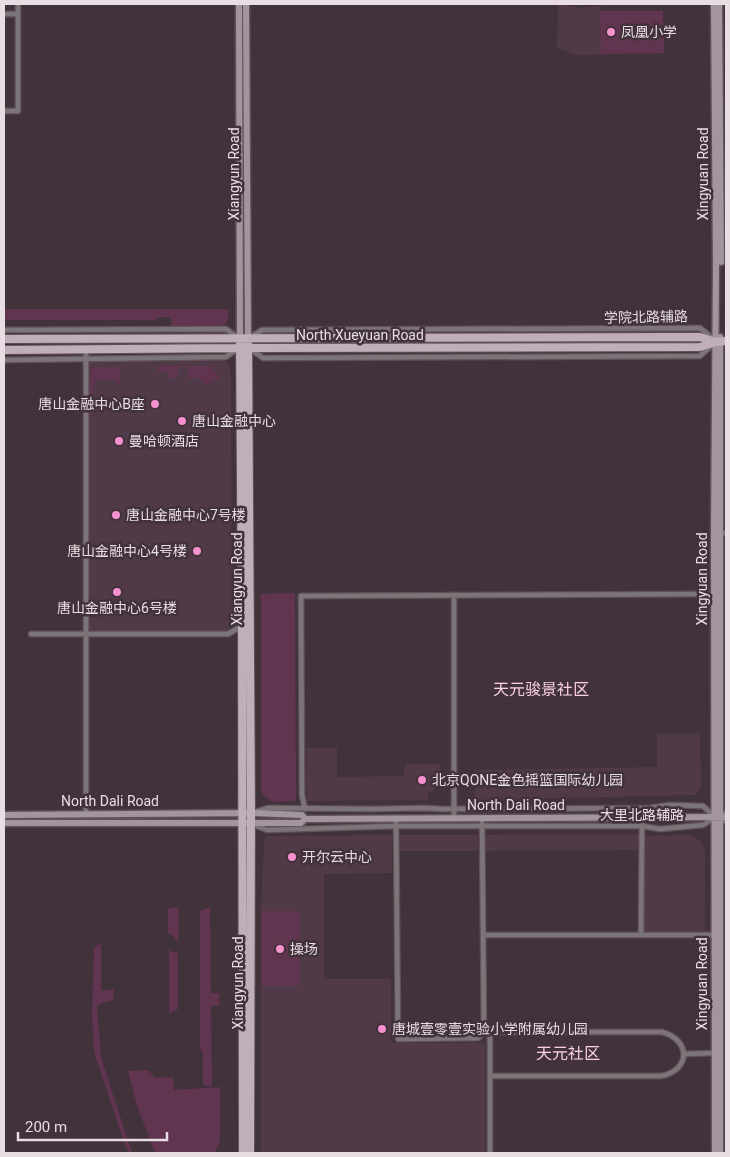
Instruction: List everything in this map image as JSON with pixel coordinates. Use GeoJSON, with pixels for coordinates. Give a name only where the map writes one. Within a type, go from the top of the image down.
{"type":"FeatureCollection","features":[{"type":"Feature","properties":{"kind":"main road","name":"Xiangyun Road"},"geometry":{"type":"LineString","coordinates":[[239,4],[251,813],[246,822],[243,1153]]}},
{"type":"Feature","properties":{"kind":"main road","name":"Xiangyun Road"},"geometry":{"type":"LineString","coordinates":[[246,4],[242,813],[246,822],[250,1153]]}},
{"type":"Feature","properties":{"kind":"main road","name":"Xingyuan Road"},"geometry":{"type":"LineString","coordinates":[[714,4],[719,39]]}},
{"type":"Feature","properties":{"kind":"main road","name":"Xingyuan Road"},"geometry":{"type":"LineString","coordinates":[[716,1153],[723,945],[720,817],[721,236],[719,4]]}},
{"type":"Feature","properties":{"kind":"main road","name":"North Xueyuan Road"},"geometry":{"type":"LineString","coordinates":[[4,350],[244,344],[313,334],[524,338],[700,337],[721,342]]}},
{"type":"Feature","properties":{"kind":"main road"},"geometry":{"type":"LineString","coordinates":[[524,338],[524,347]]}},
{"type":"Feature","properties":{"kind":"main road","name":"North Xueyuan Road"},"geometry":{"type":"LineString","coordinates":[[4,339],[524,347],[700,347],[721,342]]}},
{"type":"Feature","properties":{"kind":"main road"},"geometry":{"type":"LineString","coordinates":[[48,339],[48,349]]}},
{"type":"Feature","properties":{"kind":"main road","name":"North Dali Road"},"geometry":{"type":"LineString","coordinates":[[4,815],[251,813],[302,815],[305,819]]}},
{"type":"Feature","properties":{"kind":"main road","name":"Xingyuan Road"},"geometry":{"type":"LineString","coordinates":[[720,817],[715,935],[720,1051],[720,1153]]}},
{"type":"Feature","properties":{"kind":"main road","name":"North Dali Road"},"geometry":{"type":"LineString","coordinates":[[4,822],[301,823],[305,819],[720,817]]}},
{"type":"Feature","properties":{"kind":"street"},"geometry":{"type":"LineString","coordinates":[[4,111],[18,111],[18,4]]}},
{"type":"Feature","properties":{"kind":"street"},"geometry":{"type":"LineString","coordinates":[[4,14],[18,14]]}},
{"type":"Feature","properties":{"kind":"street"},"geometry":{"type":"LineString","coordinates":[[625,328],[625,337]]}},
{"type":"Feature","properties":{"kind":"street","name":"学院北路辅路"},"geometry":{"type":"LineString","coordinates":[[313,334],[524,329],[700,328],[721,342]]}},
{"type":"Feature","properties":{"kind":"street"},"geometry":{"type":"LineString","coordinates":[[4,330],[226,329],[263,358],[700,356],[721,342]]}},
{"type":"Feature","properties":{"kind":"street"},"geometry":{"type":"LineString","coordinates":[[524,329],[524,338]]}},
{"type":"Feature","properties":{"kind":"street"},"geometry":{"type":"LineString","coordinates":[[48,330],[48,339]]}},
{"type":"Feature","properties":{"kind":"street"},"geometry":{"type":"LineString","coordinates":[[4,360],[226,357],[244,344]]}},
{"type":"Feature","properties":{"kind":"street"},"geometry":{"type":"LineString","coordinates":[[524,347],[524,357]]}},
{"type":"Feature","properties":{"kind":"street"},"geometry":{"type":"LineString","coordinates":[[624,357],[625,347]]}},
{"type":"Feature","properties":{"kind":"street"},"geometry":{"type":"LineString","coordinates":[[48,349],[48,360]]}},
{"type":"Feature","properties":{"kind":"street"},"geometry":{"type":"LineString","coordinates":[[86,349],[86,814]]}},
{"type":"Feature","properties":{"kind":"street"},"geometry":{"type":"LineString","coordinates":[[304,809],[302,795],[301,596],[709,594]]}},
{"type":"Feature","properties":{"kind":"street"},"geometry":{"type":"LineString","coordinates":[[454,595],[454,818]]}},
{"type":"Feature","properties":{"kind":"street"},"geometry":{"type":"LineString","coordinates":[[31,634],[228,634],[242,626]]}},
{"type":"Feature","properties":{"kind":"street","name":"大里北路辅路"},"geometry":{"type":"LineString","coordinates":[[251,813],[268,808],[454,809],[703,806],[726,822]]}},
{"type":"Feature","properties":{"kind":"street","name":"大里北路辅路"},"geometry":{"type":"LineString","coordinates":[[246,822],[267,830],[396,826],[642,826],[660,828],[703,825],[726,812]]}},
{"type":"Feature","properties":{"kind":"street"},"geometry":{"type":"LineString","coordinates":[[641,935],[642,817]]}},
{"type":"Feature","properties":{"kind":"street"},"geometry":{"type":"LineString","coordinates":[[396,818],[398,1039],[478,1038],[484,1032],[482,818]]}},
{"type":"Feature","properties":{"kind":"street"},"geometry":{"type":"LineString","coordinates":[[484,935],[715,935]]}},
{"type":"Feature","properties":{"kind":"street"},"geometry":{"type":"LineString","coordinates":[[484,1032],[662,1032],[675,1036],[680,1041],[684,1054],[684,1059],[678,1069],[661,1076],[490,1076]]}},
{"type":"Feature","properties":{"kind":"street"},"geometry":{"type":"LineString","coordinates":[[490,1032],[490,1153]]}},
{"type":"Feature","properties":{"kind":"street"},"geometry":{"type":"LineString","coordinates":[[684,1054],[720,1051]]}},
{"type":"Feature","properties":{"kind":"shaded area","name":"凤凰小学"},"geometry":{"type":"Polygon","coordinates":[[[558,5],[579,8],[600,6],[601,11],[663,11],[664,53],[576,55],[557,48],[558,5]]]}},
{"type":"Feature","properties":{"kind":"shaded area"},"geometry":{"type":"Polygon","coordinates":[[[600,11],[663,11],[664,53],[601,54],[600,11]]]}},
{"type":"Feature","properties":{"kind":"shaded area"},"geometry":{"type":"Polygon","coordinates":[[[4,309],[229,309],[227,323],[221,326],[171,326],[171,317],[158,317],[156,320],[4,320],[4,309]]]}},
{"type":"Feature","properties":{"kind":"shaded area","name":"唐山金融中心"},"geometry":{"type":"Polygon","coordinates":[[[226,361],[230,366],[231,385],[232,625],[226,631],[88,632],[83,627],[84,362],[226,361]]]}},
{"type":"Feature","properties":{"kind":"shaded area"},"geometry":{"type":"Polygon","coordinates":[[[158,366],[180,366],[178,378],[169,378],[169,372],[158,372],[158,366]]]}},
{"type":"Feature","properties":{"kind":"shaded area"},"geometry":{"type":"Polygon","coordinates":[[[185,366],[210,366],[220,377],[205,385],[199,378],[188,378],[188,369],[185,366]]]}},
{"type":"Feature","properties":{"kind":"shaded area"},"geometry":{"type":"Polygon","coordinates":[[[94,367],[120,367],[120,384],[117,384],[116,380],[96,380],[96,383],[93,383],[93,414],[90,414],[90,372],[94,367]]]}},
{"type":"Feature","properties":{"kind":"shaded area"},"geometry":{"type":"Polygon","coordinates":[[[295,593],[296,801],[272,802],[263,795],[261,790],[261,594],[295,593]]]}},
{"type":"Feature","properties":{"kind":"shaded area"},"geometry":{"type":"Polygon","coordinates":[[[700,733],[701,788],[696,795],[475,800],[475,770],[657,767],[657,734],[700,733]]]}},
{"type":"Feature","properties":{"kind":"shaded area"},"geometry":{"type":"Polygon","coordinates":[[[306,748],[337,748],[337,777],[404,776],[405,764],[440,764],[440,785],[428,794],[428,800],[307,801],[306,748]]]}},
{"type":"Feature","properties":{"kind":"shaded area"},"geometry":{"type":"Polygon","coordinates":[[[642,834],[643,836],[689,835],[702,843],[705,852],[705,933],[644,933],[642,850],[486,851],[486,835],[642,834]]]}},
{"type":"Feature","properties":{"kind":"shaded area"},"geometry":{"type":"Polygon","coordinates":[[[392,835],[392,873],[324,874],[324,979],[391,979],[391,1043],[485,1043],[485,1153],[261,1153],[261,911],[264,841],[267,836],[392,835]]]}},
{"type":"Feature","properties":{"kind":"shaded area"},"geometry":{"type":"Polygon","coordinates":[[[400,835],[478,835],[478,851],[400,851],[400,835]]]}},
{"type":"Feature","properties":{"kind":"shaded area"},"geometry":{"type":"Polygon","coordinates":[[[179,907],[178,943],[168,933],[168,909],[179,907]]]}},
{"type":"Feature","properties":{"kind":"shaded area"},"geometry":{"type":"Polygon","coordinates":[[[210,907],[211,993],[220,993],[220,1005],[211,1006],[212,1086],[206,1086],[203,1084],[203,1055],[200,1047],[200,911],[210,907]]]}},
{"type":"Feature","properties":{"kind":"shaded area","name":"操场"},"geometry":{"type":"Polygon","coordinates":[[[261,911],[299,911],[299,986],[261,986],[261,911]]]}},
{"type":"Feature","properties":{"kind":"shaded area"},"geometry":{"type":"Polygon","coordinates":[[[101,943],[101,991],[114,989],[113,1000],[102,1003],[97,1007],[101,1057],[132,1153],[126,1148],[94,1052],[92,1015],[94,948],[101,943]]]}},
{"type":"Feature","properties":{"kind":"shaded area"},"geometry":{"type":"Polygon","coordinates":[[[169,949],[178,953],[178,1009],[169,1014],[169,949]]]}},
{"type":"Feature","properties":{"kind":"shaded area"},"geometry":{"type":"Polygon","coordinates":[[[148,1070],[155,1078],[173,1077],[174,1090],[220,1087],[220,1140],[215,1153],[155,1153],[136,1103],[128,1071],[148,1070]]]}},
{"type":"Feature","properties":{"kind":"place","name":"凤凰小学"},"geometry":{"type":"Point","coordinates":[611,32]}},
{"type":"Feature","properties":{"kind":"place","name":"唐山金融中心B座"},"geometry":{"type":"Point","coordinates":[155,404]}},
{"type":"Feature","properties":{"kind":"place","name":"唐山金融中心"},"geometry":{"type":"Point","coordinates":[182,421]}},
{"type":"Feature","properties":{"kind":"place","name":"曼哈顿酒店"},"geometry":{"type":"Point","coordinates":[119,441]}},
{"type":"Feature","properties":{"kind":"place","name":"唐山金融中心7号楼"},"geometry":{"type":"Point","coordinates":[116,515]}},
{"type":"Feature","properties":{"kind":"place","name":"唐山金融中心4号楼"},"geometry":{"type":"Point","coordinates":[197,551]}},
{"type":"Feature","properties":{"kind":"place","name":"唐山金融中心6号楼"},"geometry":{"type":"Point","coordinates":[117,592]}},
{"type":"Feature","properties":{"kind":"place","name":"北京QONE金色摇篮国际幼儿园"},"geometry":{"type":"Point","coordinates":[422,780]}},
{"type":"Feature","properties":{"kind":"place","name":"开尔云中心"},"geometry":{"type":"Point","coordinates":[292,857]}},
{"type":"Feature","properties":{"kind":"place","name":"操场"},"geometry":{"type":"Point","coordinates":[280,949]}},
{"type":"Feature","properties":{"kind":"place","name":"唐城壹零壹实验小学附属幼儿园"},"geometry":{"type":"Point","coordinates":[382,1029]}},
{"type":"Feature","properties":{"kind":"district","name":"天元骏景社区"},"geometry":{"type":"Point","coordinates":[541,689]}},
{"type":"Feature","properties":{"kind":"district","name":"天元社区"},"geometry":{"type":"Point","coordinates":[568,1053]}}]}
